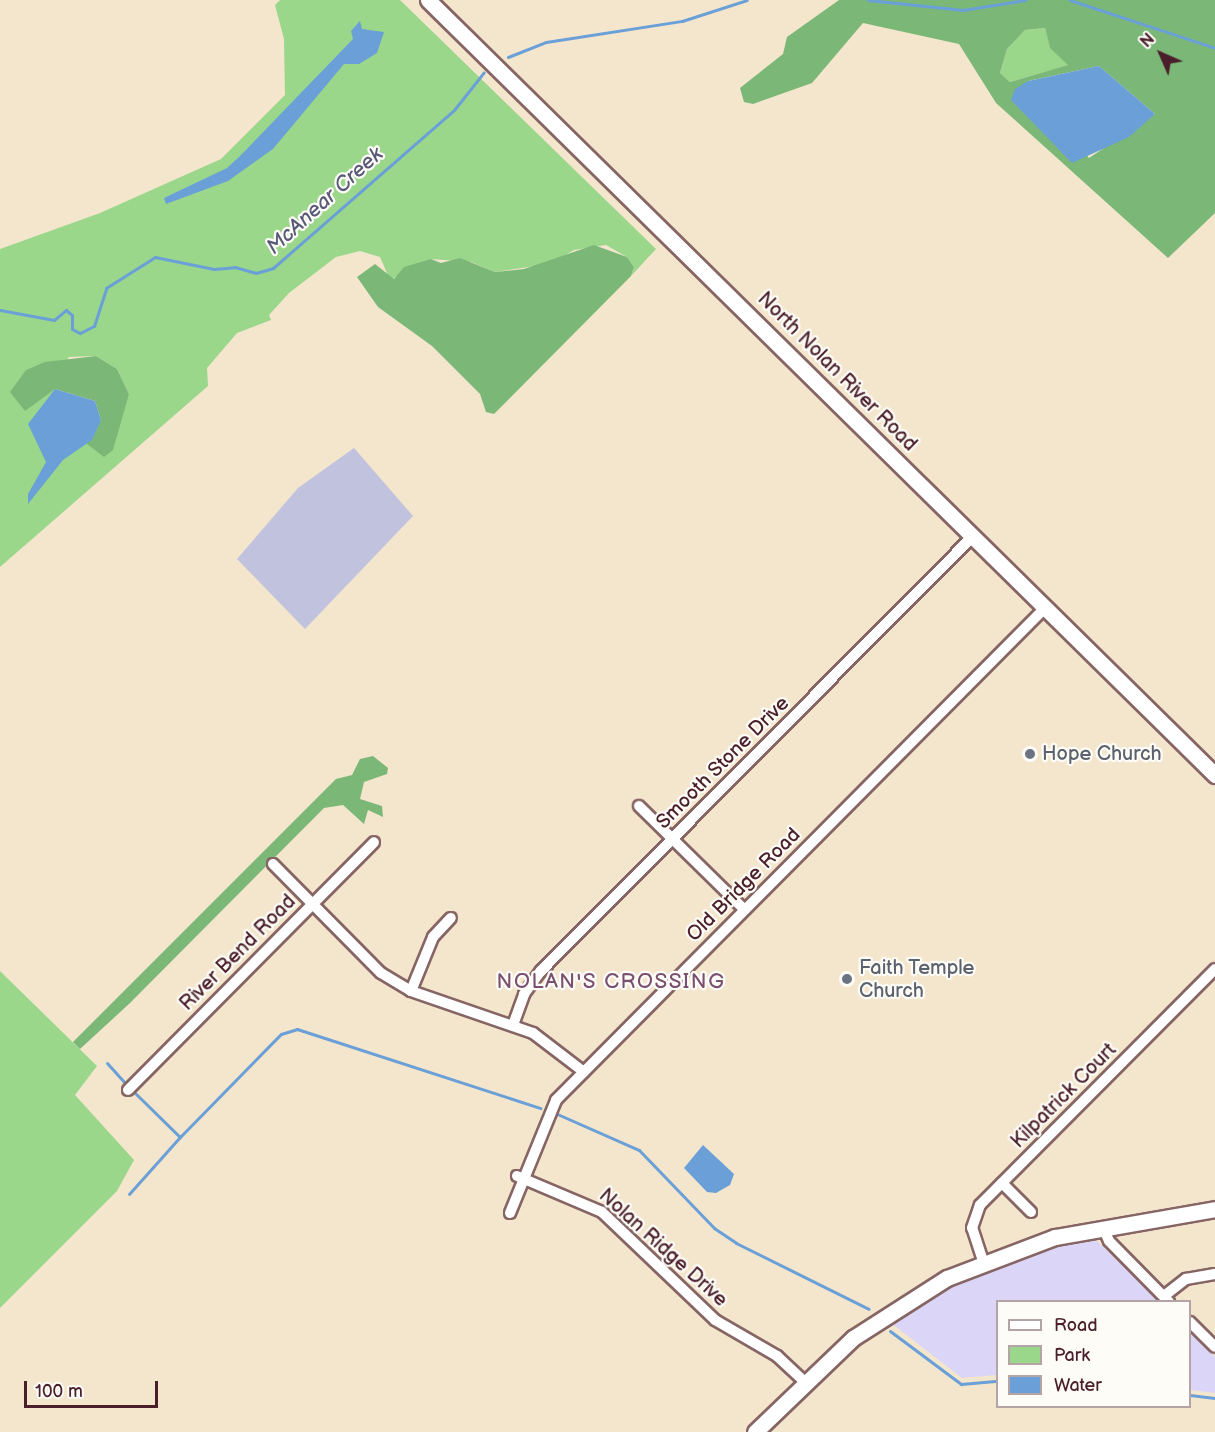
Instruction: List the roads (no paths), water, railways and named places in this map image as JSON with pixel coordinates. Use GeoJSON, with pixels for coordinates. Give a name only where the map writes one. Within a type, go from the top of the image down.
{"type":"FeatureCollection","features":[{"type":"Feature","properties":{"kind":"main road","name":"North Nolan River Road"},"geometry":{"type":"LineString","coordinates":[[428,0],[1215,775]]}},
{"type":"Feature","properties":{"kind":"main road"},"geometry":{"type":"LineString","coordinates":[[755,1432],[805,1382],[884,1315],[983,1261],[1103,1227],[1215,1209]]}},
{"type":"Feature","properties":{"kind":"street","name":"Smooth Stone Drive"},"geometry":{"type":"LineString","coordinates":[[513,1025],[524,994],[541,971],[974,536]]}},
{"type":"Feature","properties":{"kind":"street","name":"Old Bridge Road"},"geometry":{"type":"LineString","coordinates":[[510,1213],[519,1177],[549,1108],[1045,608]]}},
{"type":"Feature","properties":{"kind":"street"},"geometry":{"type":"LineString","coordinates":[[639,806],[745,910]]}},
{"type":"Feature","properties":{"kind":"street","name":"River Bend Road"},"geometry":{"type":"LineString","coordinates":[[128,1089],[374,842]]}},
{"type":"Feature","properties":{"kind":"street"},"geometry":{"type":"LineString","coordinates":[[273,864],[381,973],[411,991],[513,1025],[552,1042],[584,1072]]}},
{"type":"Feature","properties":{"kind":"street"},"geometry":{"type":"LineString","coordinates":[[411,991],[433,937],[451,918]]}},
{"type":"Feature","properties":{"kind":"street","name":"Kilpatrick Court"},"geometry":{"type":"LineString","coordinates":[[983,1261],[972,1220],[1002,1183],[1215,969]]}},
{"type":"Feature","properties":{"kind":"street","name":"Nolan Ridge Drive"},"geometry":{"type":"LineString","coordinates":[[519,1177],[602,1212],[715,1320],[777,1356],[805,1382]]}},
{"type":"Feature","properties":{"kind":"street"},"geometry":{"type":"LineString","coordinates":[[1002,1183],[1031,1212]]}},
{"type":"Feature","properties":{"kind":"street"},"geometry":{"type":"LineString","coordinates":[[1103,1227],[1109,1241],[1167,1299],[1186,1279],[1215,1274]]}},
{"type":"Feature","properties":{"kind":"street"},"geometry":{"type":"LineString","coordinates":[[1191,1323],[1215,1347]]}},
{"type":"Feature","properties":{"kind":"water"},"geometry":{"type":"Polygon","coordinates":[[[360,21],[362,29],[384,32],[377,53],[359,64],[344,64],[273,149],[228,181],[166,204],[164,198],[227,168],[240,156],[353,39],[351,31],[360,21]]]}},
{"type":"Feature","properties":{"kind":"water"},"geometry":{"type":"Polygon","coordinates":[[[1099,66],[1155,114],[1129,137],[1072,163],[1011,100],[1015,89],[1028,81],[1099,66]]]}},
{"type":"Feature","properties":{"kind":"water"},"geometry":{"type":"Polygon","coordinates":[[[55,389],[95,401],[101,420],[92,440],[63,460],[28,504],[28,494],[46,462],[28,424],[55,389]]]}},
{"type":"Feature","properties":{"kind":"water"},"geometry":{"type":"Polygon","coordinates":[[[703,1145],[734,1174],[730,1185],[716,1193],[707,1192],[684,1168],[703,1145]]]}},
{"type":"Feature","properties":{"kind":"waterway","name":"McAnear Creek"},"geometry":{"type":"LineString","coordinates":[[508,57],[546,42],[682,21],[747,0]]}},
{"type":"Feature","properties":{"kind":"waterway","name":"McAnear Creek"},"geometry":{"type":"LineString","coordinates":[[868,0],[963,10],[1025,0]]}},
{"type":"Feature","properties":{"kind":"waterway","name":"McAnear Creek"},"geometry":{"type":"LineString","coordinates":[[1070,0],[1215,48]]}},
{"type":"Feature","properties":{"kind":"waterway","name":"McAnear Creek"},"geometry":{"type":"LineString","coordinates":[[0,310],[54,320],[66,310],[72,315],[72,329],[80,333],[94,326],[106,288],[155,257],[214,269],[235,267],[256,273],[273,268],[454,110],[484,72]]}},
{"type":"Feature","properties":{"kind":"waterway"},"geometry":{"type":"LineString","coordinates":[[135,1093],[180,1137],[281,1034],[297,1029],[540,1108]]}},
{"type":"Feature","properties":{"kind":"waterway"},"geometry":{"type":"LineString","coordinates":[[107,1063],[125,1083]]}},
{"type":"Feature","properties":{"kind":"waterway"},"geometry":{"type":"LineString","coordinates":[[555,1113],[639,1150],[714,1228],[736,1243],[869,1309]]}},
{"type":"Feature","properties":{"kind":"waterway"},"geometry":{"type":"LineString","coordinates":[[129,1194],[180,1137]]}},
{"type":"Feature","properties":{"kind":"waterway"},"geometry":{"type":"LineString","coordinates":[[890,1331],[961,1384],[996,1381]]}},
{"type":"Feature","properties":{"kind":"waterway"},"geometry":{"type":"LineString","coordinates":[[1191,1395],[1215,1398]]}},
{"type":"Feature","properties":{"kind":"place","name":"Hope Church"},"geometry":{"type":"Point","coordinates":[1030,754]}},
{"type":"Feature","properties":{"kind":"place","name":"Faith Temple Church"},"geometry":{"type":"Point","coordinates":[847,979]}},
{"type":"Feature","properties":{"kind":"district","name":"NOLAN'S CROSSING"},"geometry":{"type":"Point","coordinates":[611,982]}}]}
